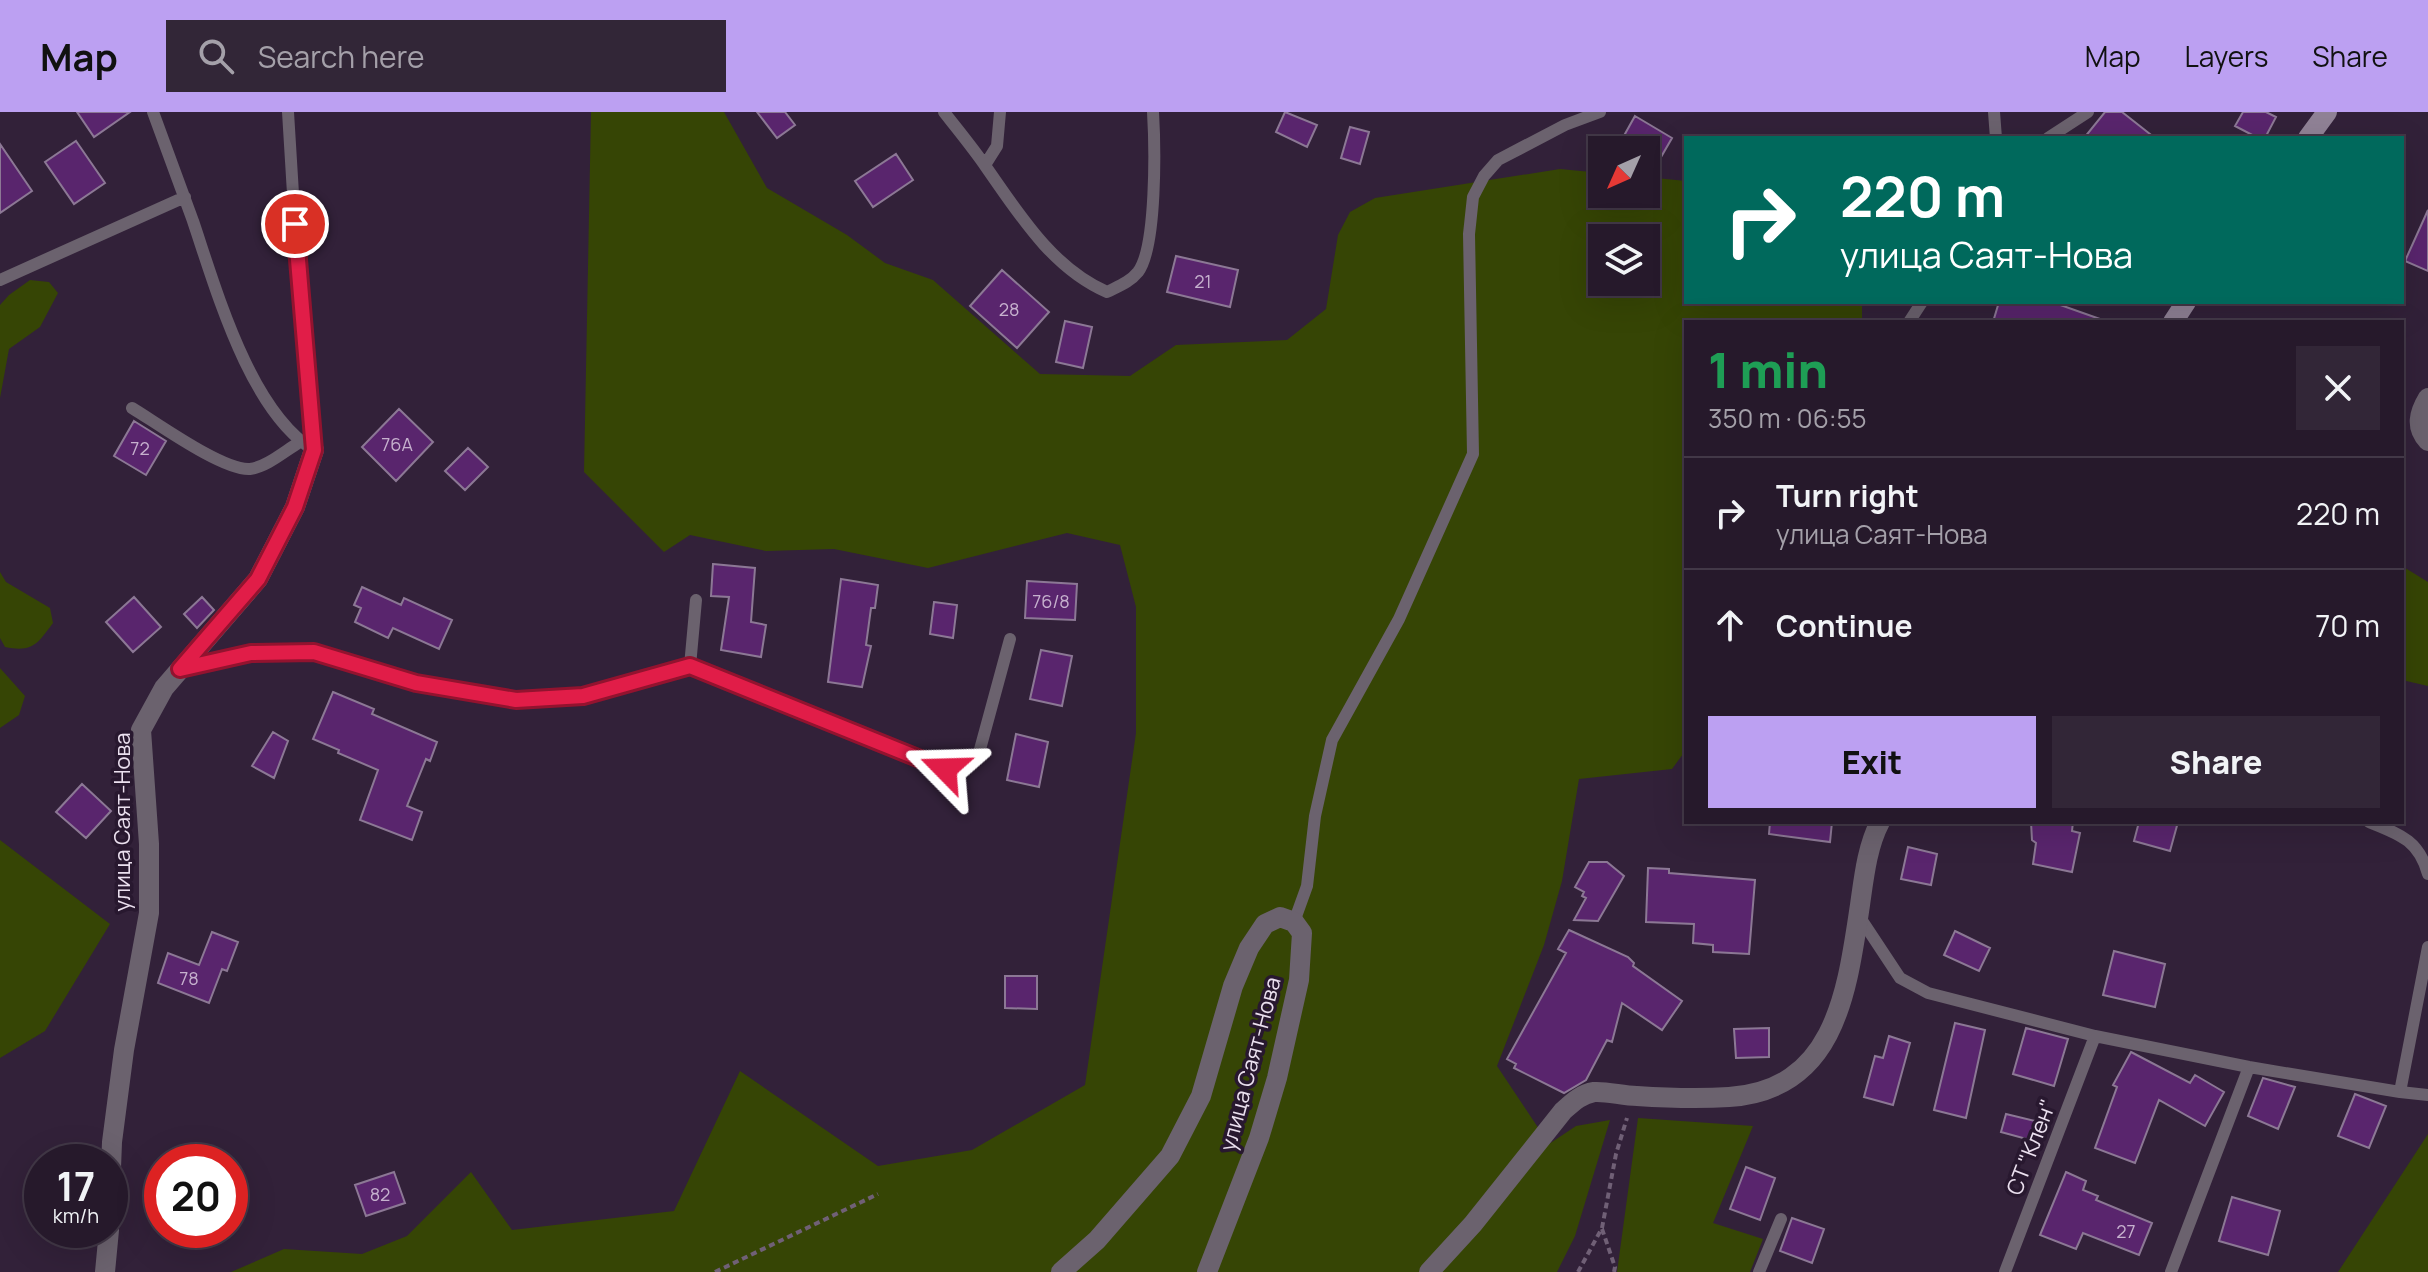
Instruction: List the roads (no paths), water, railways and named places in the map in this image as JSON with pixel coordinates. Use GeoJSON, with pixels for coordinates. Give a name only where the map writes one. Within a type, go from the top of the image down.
{"type":"FeatureCollection","features":[{"type":"Feature","properties":{"kind":"street"},"geometry":{"type":"LineString","coordinates":[[2309,136],[2327,112]]}},
{"type":"Feature","properties":{"kind":"street"},"geometry":{"type":"LineString","coordinates":[[2428,398],[2419,421],[2420,431],[2428,441]]}},
{"type":"Feature","properties":{"kind":"street","name":"улица Саят-Нова"},"geometry":{"type":"LineString","coordinates":[[112,1144],[124,1050],[149,913],[149,844],[141,730],[164,688],[258,579],[295,507],[307,446]]}},
{"type":"Feature","properties":{"kind":"street"},"geometry":{"type":"LineString","coordinates":[[1429,1272],[1473,1224],[1563,1111],[1577,1099],[1594,1092],[1692,1099],[1745,1096],[1785,1082],[1808,1065],[1825,1044],[1838,1010],[1870,849],[1879,824]]}},
{"type":"Feature","properties":{"kind":"street","name":"улица Саят-Нова"},"geometry":{"type":"LineString","coordinates":[[1061,1272],[1097,1240],[1170,1156],[1201,1096],[1233,986],[1249,948],[1265,924],[1280,917],[1294,922],[1302,933],[1299,980],[1277,1078],[1259,1138],[1207,1272]]}},
{"type":"Feature","properties":{"kind":"street"},"geometry":{"type":"LineString","coordinates":[[105,1272],[107,1248]]}},
{"type":"Feature","properties":{"kind":"lane"},"geometry":{"type":"LineString","coordinates":[[153,112],[225,315],[271,408],[307,446]]}},
{"type":"Feature","properties":{"kind":"lane"},"geometry":{"type":"LineString","coordinates":[[288,112],[307,446]]}},
{"type":"Feature","properties":{"kind":"lane"},"geometry":{"type":"LineString","coordinates":[[944,112],[1016,212],[1066,267],[1107,292],[1127,283],[1139,271],[1148,253],[1155,142],[1153,112]]}},
{"type":"Feature","properties":{"kind":"lane"},"geometry":{"type":"LineString","coordinates":[[985,165],[997,146],[1000,112]]}},
{"type":"Feature","properties":{"kind":"lane"},"geometry":{"type":"LineString","coordinates":[[1294,922],[1307,886],[1315,816],[1332,740],[1399,619],[1473,454],[1469,234],[1473,197],[1484,176],[1498,160],[1565,125],[1600,112]]}},
{"type":"Feature","properties":{"kind":"lane"},"geometry":{"type":"LineString","coordinates":[[1994,112],[1996,136]]}},
{"type":"Feature","properties":{"kind":"lane"},"geometry":{"type":"LineString","coordinates":[[2051,136],[2088,112]]}},
{"type":"Feature","properties":{"kind":"lane"},"geometry":{"type":"LineString","coordinates":[[0,280],[185,197]]}},
{"type":"Feature","properties":{"kind":"lane"},"geometry":{"type":"LineString","coordinates":[[132,408],[225,464],[250,469],[307,446]]}},
{"type":"Feature","properties":{"kind":"lane"},"geometry":{"type":"LineString","coordinates":[[690,666],[696,600]]}},
{"type":"Feature","properties":{"kind":"lane"},"geometry":{"type":"LineString","coordinates":[[180,669],[251,653],[314,652],[416,683],[516,700],[583,696],[690,666],[945,769],[961,768],[979,753],[1010,639]]}},
{"type":"Feature","properties":{"kind":"lane"},"geometry":{"type":"LineString","coordinates":[[2373,824],[2409,840],[2419,849],[2428,874]]}},
{"type":"Feature","properties":{"kind":"lane"},"geometry":{"type":"LineString","coordinates":[[1859,916],[1900,978],[1928,993],[2095,1036],[2249,1067],[2428,1095]]}},
{"type":"Feature","properties":{"kind":"lane"},"geometry":{"type":"LineString","coordinates":[[2400,1092],[2428,947]]}},
{"type":"Feature","properties":{"kind":"lane","name":"СТ \"Клен\""},"geometry":{"type":"LineString","coordinates":[[2005,1272],[2095,1036]]}},
{"type":"Feature","properties":{"kind":"lane"},"geometry":{"type":"LineString","coordinates":[[2171,1272],[2249,1067]]}},
{"type":"Feature","properties":{"kind":"lane"},"geometry":{"type":"LineString","coordinates":[[1759,1272],[1781,1219]]}}]}
